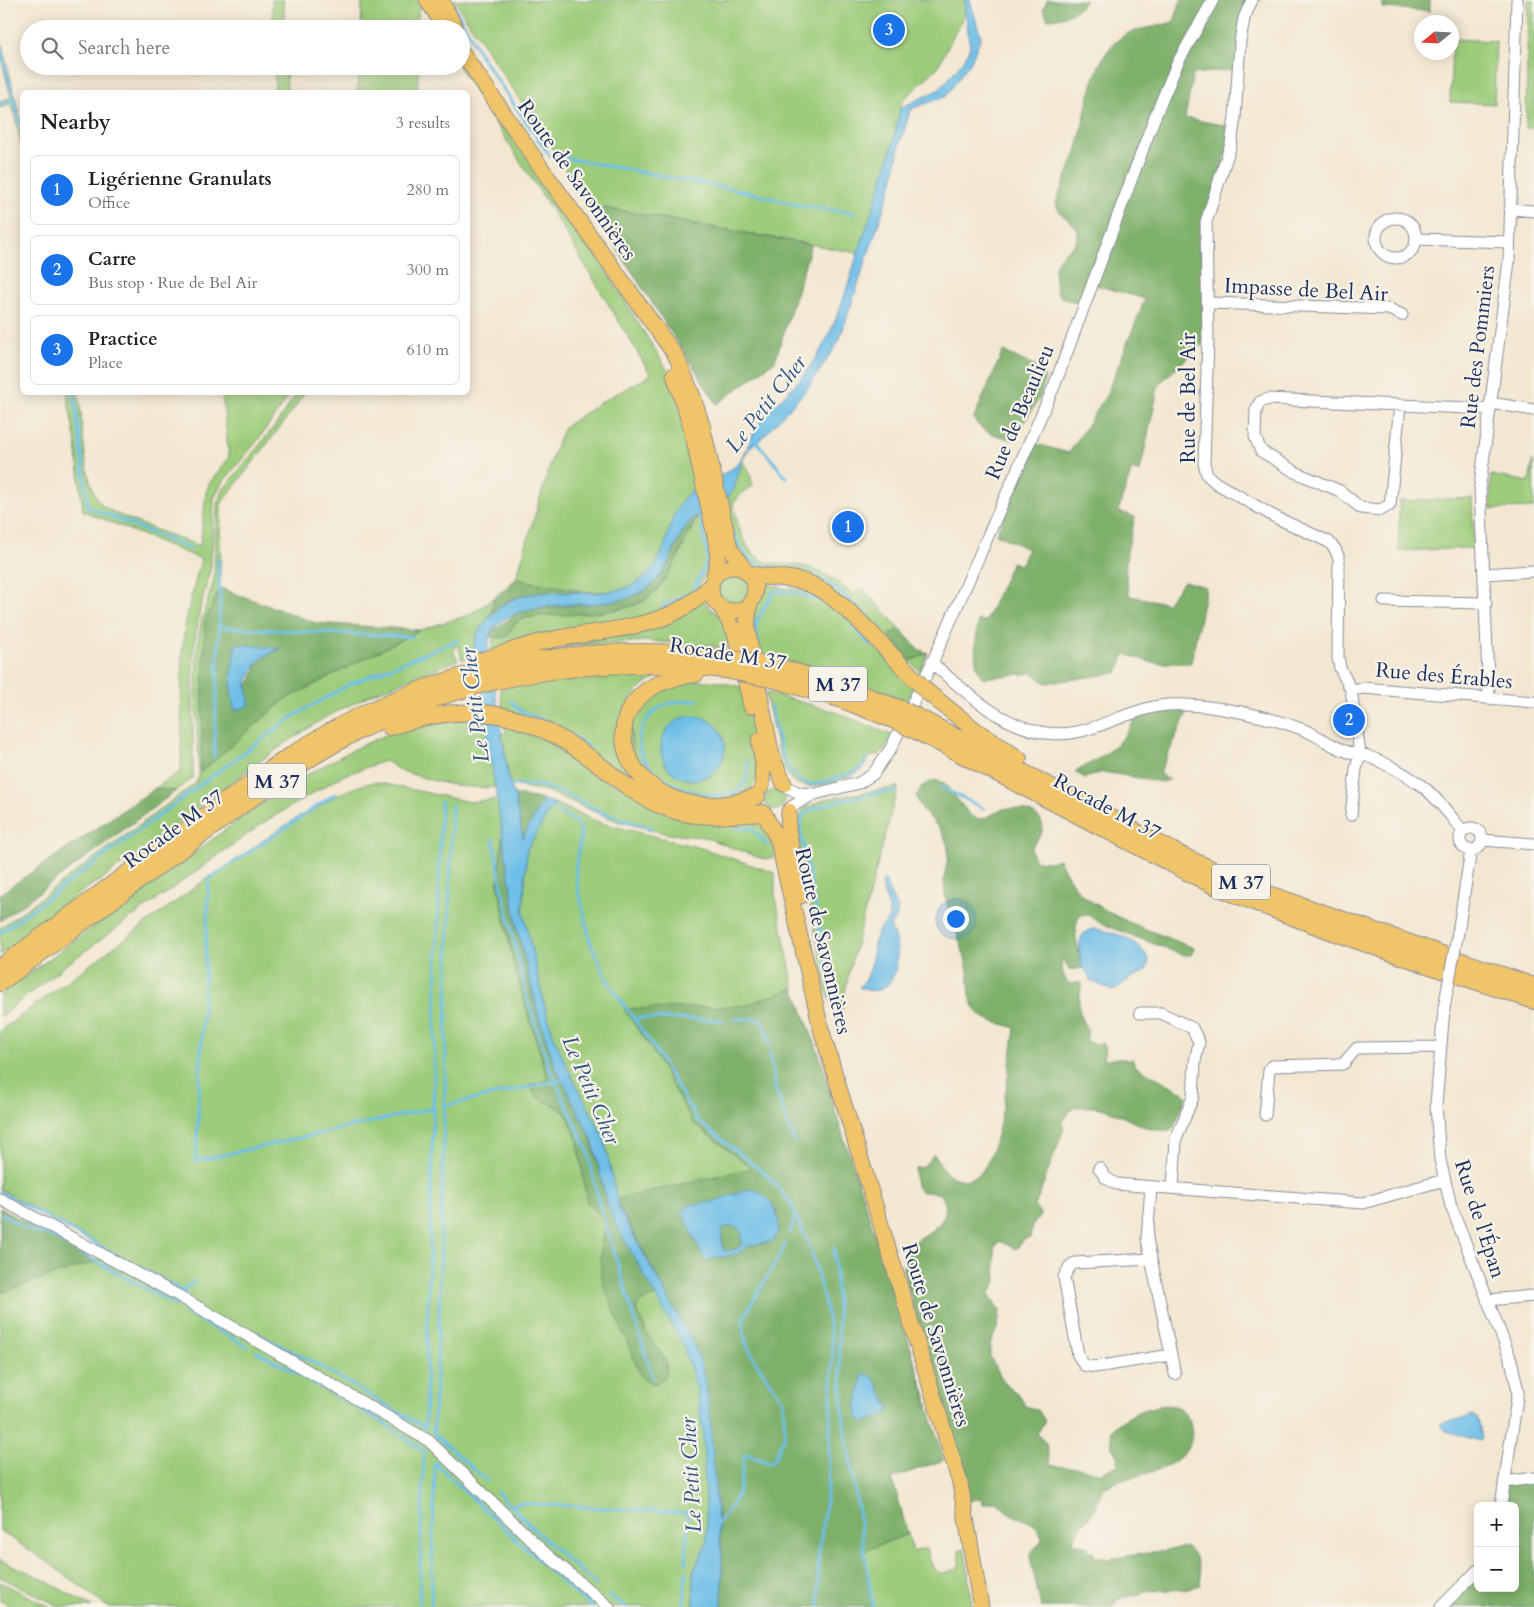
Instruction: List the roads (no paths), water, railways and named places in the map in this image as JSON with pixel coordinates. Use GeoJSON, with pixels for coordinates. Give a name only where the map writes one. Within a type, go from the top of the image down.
{"type":"FeatureCollection","features":[{"type":"Feature","properties":{"kind":"highway"},"geometry":{"type":"LineString","coordinates":[[746,571],[797,580],[823,591],[849,612],[926,691],[975,730],[1047,776],[1075,800]]}},
{"type":"Feature","properties":{"kind":"highway"},"geometry":{"type":"LineString","coordinates":[[461,678],[495,668],[548,640],[631,627],[654,621],[689,605],[712,581]]}},
{"type":"Feature","properties":{"kind":"highway","name":"Rocade M 37"},"geometry":{"type":"LineString","coordinates":[[0,967],[76,919],[105,898],[310,742],[363,714],[436,684],[495,668],[548,671],[622,664],[723,664],[775,673],[840,699],[906,719],[1075,800],[1185,857],[1264,892],[1534,986]]}},
{"type":"Feature","properties":{"kind":"highway"},"geometry":{"type":"LineString","coordinates":[[723,664],[672,677],[656,683],[644,691],[631,706],[627,718],[624,739],[626,752],[632,767],[640,779],[669,797],[709,806],[732,804],[760,791]]}},
{"type":"Feature","properties":{"kind":"highway","name":"Rocade M 37"},"geometry":{"type":"LineString","coordinates":[[105,898],[278,780],[347,737],[414,706],[461,678]]}},
{"type":"Feature","properties":{"kind":"highway"},"geometry":{"type":"LineString","coordinates":[[347,737],[372,733],[431,715],[467,711],[503,716],[538,725],[554,733],[578,748],[635,792],[668,809],[711,816],[764,814]]}},
{"type":"Feature","properties":{"kind":"highway","name":"Rocade M 37"},"geometry":{"type":"LineString","coordinates":[[906,719],[1210,884],[1338,934],[1534,1001]]}},
{"type":"Feature","properties":{"kind":"highway","name":"Rocade M 37"},"geometry":{"type":"LineString","coordinates":[[0,983],[76,919]]}},
{"type":"Feature","properties":{"kind":"main road"},"geometry":{"type":"LineString","coordinates":[[427,0],[440,20]]}},
{"type":"Feature","properties":{"kind":"main road"},"geometry":{"type":"LineString","coordinates":[[441,0],[451,20]]}},
{"type":"Feature","properties":{"kind":"main road","name":"Route de Savonnières"},"geometry":{"type":"LineString","coordinates":[[470,57],[478,73]]}},
{"type":"Feature","properties":{"kind":"main road","name":"Route de Savonnières"},"geometry":{"type":"LineString","coordinates":[[470,63],[525,145],[642,310],[676,381],[709,477],[715,506],[718,552],[712,581]]}},
{"type":"Feature","properties":{"kind":"main road","name":"Route de Savonnières"},"geometry":{"type":"LineString","coordinates":[[715,506],[730,548],[746,571]]}},
{"type":"Feature","properties":{"kind":"main road"},"geometry":{"type":"LineString","coordinates":[[731,567],[746,571],[755,587],[750,603],[747,624],[772,756],[793,799],[790,809],[781,817],[764,814],[758,807],[762,755],[733,627],[722,609],[714,602],[712,581],[724,568],[731,567]]}},
{"type":"Feature","properties":{"kind":"main road"},"geometry":{"type":"LineString","coordinates":[[722,609],[737,611],[750,603]]}},
{"type":"Feature","properties":{"kind":"main road"},"geometry":{"type":"LineString","coordinates":[[760,791],[770,782],[786,786]]}},
{"type":"Feature","properties":{"kind":"main road","name":"Route de Savonnières"},"geometry":{"type":"LineString","coordinates":[[790,809],[788,830],[837,1079]]}},
{"type":"Feature","properties":{"kind":"main road","name":"Route de Savonnières"},"geometry":{"type":"LineString","coordinates":[[764,814],[778,840],[821,1029],[960,1483],[982,1607]]}},
{"type":"Feature","properties":{"kind":"street","name":"Rue de Beaulieu"},"geometry":{"type":"LineString","coordinates":[[786,786],[799,793],[814,794],[859,783],[873,774],[891,748],[932,663],[1054,384],[1178,62],[1212,0]]}},
{"type":"Feature","properties":{"kind":"street","name":"Rue de Bel Air"},"geometry":{"type":"LineString","coordinates":[[1252,0],[1244,18],[1240,42],[1235,118],[1231,144],[1206,222],[1208,303],[1204,469],[1216,484],[1275,517],[1329,542],[1335,549],[1339,558],[1338,657],[1340,668],[1350,690],[1360,753]]}},
{"type":"Feature","properties":{"kind":"street","name":"Rue des Pommiers"},"geometry":{"type":"LineString","coordinates":[[1489,699],[1480,486],[1510,242],[1517,0]]}},
{"type":"Feature","properties":{"kind":"street"},"geometry":{"type":"LineString","coordinates":[[1510,209],[1534,210]]}},
{"type":"Feature","properties":{"kind":"street"},"geometry":{"type":"LineString","coordinates":[[1417,239],[1510,242]]}},
{"type":"Feature","properties":{"kind":"street","name":"Impasse de Bel Air"},"geometry":{"type":"LineString","coordinates":[[1208,303],[1389,309],[1402,315]]}},
{"type":"Feature","properties":{"kind":"street"},"geometry":{"type":"LineString","coordinates":[[1400,405],[1392,475],[1392,497],[1390,506],[1380,510],[1361,508],[1340,491],[1297,473],[1261,451],[1256,442],[1256,410],[1264,400],[1490,406],[1534,410]]}},
{"type":"Feature","properties":{"kind":"street"},"geometry":{"type":"LineString","coordinates":[[1484,574],[1534,571]]}},
{"type":"Feature","properties":{"kind":"street"},"geometry":{"type":"LineString","coordinates":[[1384,600],[1486,603]]}},
{"type":"Feature","properties":{"kind":"street"},"geometry":{"type":"LineString","coordinates":[[932,663],[984,708],[1008,720],[1046,733],[1082,732],[1140,710],[1160,706],[1191,704],[1222,708],[1309,732],[1347,752],[1360,753],[1424,788],[1463,831]]}},
{"type":"Feature","properties":{"kind":"street","name":"Rue des Érables"},"geometry":{"type":"LineString","coordinates":[[1350,690],[1362,688],[1534,702]]}},
{"type":"Feature","properties":{"kind":"street"},"geometry":{"type":"LineString","coordinates":[[1351,814],[1356,769],[1360,753]]}},
{"type":"Feature","properties":{"kind":"street","name":"Rue de Beaulieu"},"geometry":{"type":"LineString","coordinates":[[790,809],[814,794]]}},
{"type":"Feature","properties":{"kind":"street"},"geometry":{"type":"LineString","coordinates":[[1463,831],[1470,828],[1477,830],[1482,840]]}},
{"type":"Feature","properties":{"kind":"street"},"geometry":{"type":"LineString","coordinates":[[1463,831],[1460,841],[1464,848],[1471,850],[1477,848],[1482,840]]}},
{"type":"Feature","properties":{"kind":"street"},"geometry":{"type":"LineString","coordinates":[[1482,840],[1534,844]]}},
{"type":"Feature","properties":{"kind":"street","name":"Rue de l'Épan"},"geometry":{"type":"LineString","coordinates":[[1471,850],[1444,1008],[1440,1046],[1437,1130],[1444,1180],[1487,1300],[1511,1360],[1518,1391],[1502,1502]]}},
{"type":"Feature","properties":{"kind":"street"},"geometry":{"type":"LineString","coordinates":[[1140,1013],[1161,1013],[1192,1028],[1199,1042],[1195,1062],[1193,1097],[1176,1139],[1173,1188]]}},
{"type":"Feature","properties":{"kind":"street"},"geometry":{"type":"LineString","coordinates":[[1265,1115],[1269,1070],[1272,1066],[1343,1064],[1357,1048],[1440,1046]]}},
{"type":"Feature","properties":{"kind":"street"},"geometry":{"type":"LineString","coordinates":[[1099,1168],[1111,1182],[1151,1187],[1363,1203],[1444,1180]]}},
{"type":"Feature","properties":{"kind":"street"},"geometry":{"type":"LineString","coordinates":[[1151,1187],[1147,1239],[1175,1374]]}},
{"type":"Feature","properties":{"kind":"street"},"geometry":{"type":"LineString","coordinates":[[0,1199],[179,1296],[429,1441],[546,1554],[609,1607]]}},
{"type":"Feature","properties":{"kind":"street"},"geometry":{"type":"LineString","coordinates":[[1151,1258],[1075,1263],[1070,1266],[1064,1277],[1078,1355],[1084,1364],[1095,1367],[1171,1355]]}},
{"type":"Feature","properties":{"kind":"street"},"geometry":{"type":"LineString","coordinates":[[1487,1300],[1534,1296]]}},
{"type":"Feature","properties":{"kind":"street"},"geometry":{"type":"LineString","coordinates":[[1504,1482],[1534,1478]]}},
{"type":"Feature","properties":{"kind":"street"},"geometry":{"type":"LineString","coordinates":[[1441,1607],[1474,1574]]}},
{"type":"Feature","properties":{"kind":"water"},"geometry":{"type":"Polygon","coordinates":[[[964,0],[970,0],[981,37],[971,61],[945,97],[913,108],[910,112],[899,147],[893,181],[839,341],[809,387],[749,450],[742,463],[733,492],[704,510],[689,523],[662,573],[645,590],[616,601],[535,608],[517,613],[501,622],[489,635],[489,652],[509,781],[514,794],[523,838],[543,800],[554,803],[527,849],[523,910],[545,1007],[554,1037],[567,1067],[604,1138],[619,1209],[692,1341],[700,1360],[707,1391],[717,1517],[722,1554],[722,1607],[694,1607],[693,1572],[707,1543],[703,1432],[696,1386],[683,1345],[615,1223],[606,1200],[593,1142],[554,1064],[539,1018],[517,928],[474,643],[484,624],[502,606],[522,596],[544,593],[612,591],[632,585],[650,572],[656,563],[665,544],[674,515],[685,497],[696,488],[734,467],[742,458],[758,425],[805,373],[820,352],[834,324],[882,180],[900,108],[940,89],[963,61],[970,47],[964,0]]]}},
{"type":"Feature","properties":{"kind":"water"},"geometry":{"type":"Polygon","coordinates":[[[240,644],[281,649],[269,654],[255,667],[247,686],[249,706],[235,710],[232,695],[232,679],[235,646],[240,644]]]}},
{"type":"Feature","properties":{"kind":"water"},"geometry":{"type":"Polygon","coordinates":[[[693,716],[705,718],[716,725],[723,736],[725,748],[723,760],[716,771],[705,778],[693,780],[681,778],[670,771],[663,760],[661,748],[663,736],[670,725],[681,718],[693,716]]]}},
{"type":"Feature","properties":{"kind":"water"},"geometry":{"type":"Polygon","coordinates":[[[882,881],[886,881],[890,895],[897,908],[895,919],[890,927],[895,937],[897,961],[889,982],[882,989],[872,991],[859,987],[868,975],[877,933],[889,917],[882,881]]]}},
{"type":"Feature","properties":{"kind":"water"},"geometry":{"type":"Polygon","coordinates":[[[1093,929],[1117,934],[1133,942],[1145,953],[1149,960],[1146,971],[1131,978],[1113,991],[1090,980],[1087,972],[1082,968],[1080,944],[1083,935],[1093,929]]]}},
{"type":"Feature","properties":{"kind":"water"},"geometry":{"type":"Polygon","coordinates":[[[747,1189],[763,1194],[769,1200],[777,1216],[777,1233],[773,1241],[748,1246],[737,1254],[706,1260],[682,1211],[690,1205],[712,1202],[747,1189]],[[730,1226],[721,1229],[723,1249],[726,1251],[737,1249],[742,1244],[741,1229],[730,1226]]]}},
{"type":"Feature","properties":{"kind":"water"},"geometry":{"type":"Polygon","coordinates":[[[863,1373],[873,1377],[890,1408],[889,1412],[864,1423],[858,1418],[856,1408],[863,1373]]]}},
{"type":"Feature","properties":{"kind":"water"},"geometry":{"type":"Polygon","coordinates":[[[1473,1416],[1478,1419],[1482,1439],[1480,1441],[1446,1431],[1441,1426],[1441,1423],[1473,1416]]]}},
{"type":"Feature","properties":{"kind":"waterway"},"geometry":{"type":"LineString","coordinates":[[451,0],[462,20]]}},
{"type":"Feature","properties":{"kind":"waterway"},"geometry":{"type":"LineString","coordinates":[[470,36],[482,58],[549,155],[743,191],[797,205],[855,213]]}},
{"type":"Feature","properties":{"kind":"waterway"},"geometry":{"type":"LineString","coordinates":[[0,45],[20,125]]}},
{"type":"Feature","properties":{"kind":"waterway"},"geometry":{"type":"LineString","coordinates":[[0,105],[14,99]]}},
{"type":"Feature","properties":{"kind":"waterway"},"geometry":{"type":"LineString","coordinates":[[74,395],[88,507],[191,549]]}},
{"type":"Feature","properties":{"kind":"waterway","name":"Le Petit Cher"},"geometry":{"type":"LineString","coordinates":[[755,440],[786,477]]}},
{"type":"Feature","properties":{"kind":"waterway"},"geometry":{"type":"LineString","coordinates":[[662,606],[692,592],[708,559],[699,511]]}},
{"type":"Feature","properties":{"kind":"waterway"},"geometry":{"type":"LineString","coordinates":[[734,534],[749,558],[766,566],[797,570],[827,582],[870,620]]}},
{"type":"Feature","properties":{"kind":"waterway"},"geometry":{"type":"LineString","coordinates":[[214,757],[220,604],[218,559]]}},
{"type":"Feature","properties":{"kind":"waterway"},"geometry":{"type":"LineString","coordinates":[[758,645],[756,622],[774,591],[792,592],[824,602]]}},
{"type":"Feature","properties":{"kind":"waterway"},"geometry":{"type":"LineString","coordinates":[[852,625],[870,645]]}},
{"type":"Feature","properties":{"kind":"waterway"},"geometry":{"type":"LineString","coordinates":[[218,627],[413,637]]}},
{"type":"Feature","properties":{"kind":"waterway","name":"Le Petit Cher"},"geometry":{"type":"LineString","coordinates":[[0,933],[292,717],[350,684],[458,640]]}},
{"type":"Feature","properties":{"kind":"waterway"},"geometry":{"type":"LineString","coordinates":[[511,700],[519,710],[552,724],[589,747]]}},
{"type":"Feature","properties":{"kind":"waterway"},"geometry":{"type":"LineString","coordinates":[[698,700],[673,703],[653,712],[643,726],[639,744],[645,760],[658,774],[676,785],[697,792],[717,795],[734,792],[745,783],[748,775],[748,761]]}},
{"type":"Feature","properties":{"kind":"waterway"},"geometry":{"type":"LineString","coordinates":[[771,707],[783,756],[795,777],[805,783],[816,784],[851,773],[859,769],[867,759]]}},
{"type":"Feature","properties":{"kind":"waterway"},"geometry":{"type":"LineString","coordinates":[[509,786],[521,784],[546,787],[570,796],[604,813],[652,828]]}},
{"type":"Feature","properties":{"kind":"waterway"},"geometry":{"type":"LineString","coordinates":[[941,787],[983,808]]}},
{"type":"Feature","properties":{"kind":"waterway"},"geometry":{"type":"LineString","coordinates":[[828,972],[801,833],[801,819],[810,811],[834,802],[876,793],[897,791]]}},
{"type":"Feature","properties":{"kind":"waterway"},"geometry":{"type":"LineString","coordinates":[[209,879],[335,794]]}},
{"type":"Feature","properties":{"kind":"waterway"},"geometry":{"type":"LineString","coordinates":[[425,1428],[441,802]]}},
{"type":"Feature","properties":{"kind":"waterway"},"geometry":{"type":"LineString","coordinates":[[433,1433],[439,1324],[452,804]]}},
{"type":"Feature","properties":{"kind":"waterway"},"geometry":{"type":"LineString","coordinates":[[547,811],[553,808],[578,824],[581,834],[576,867],[577,884],[591,944],[610,985],[651,1043],[698,1121],[768,1176],[791,1203],[795,1215],[790,1233]]}},
{"type":"Feature","properties":{"kind":"waterway"},"geometry":{"type":"LineString","coordinates":[[737,827],[752,829],[766,844]]}},
{"type":"Feature","properties":{"kind":"waterway"},"geometry":{"type":"LineString","coordinates":[[493,839],[502,889],[527,998],[550,1070],[587,1149],[598,1199],[653,1379]]}},
{"type":"Feature","properties":{"kind":"waterway"},"geometry":{"type":"LineString","coordinates":[[209,877],[196,1161],[434,1108]]}},
{"type":"Feature","properties":{"kind":"waterway"},"geometry":{"type":"LineString","coordinates":[[633,1018],[724,1020]]}},
{"type":"Feature","properties":{"kind":"waterway"},"geometry":{"type":"LineString","coordinates":[[732,1019],[759,1019],[765,1027],[770,1045]]}},
{"type":"Feature","properties":{"kind":"waterway"},"geometry":{"type":"LineString","coordinates":[[770,1052],[775,1088],[794,1142]]}},
{"type":"Feature","properties":{"kind":"waterway","name":"Le Petit Cher"},"geometry":{"type":"LineString","coordinates":[[444,1106],[566,1079]]}},
{"type":"Feature","properties":{"kind":"waterway"},"geometry":{"type":"LineString","coordinates":[[0,1192],[187,1293]]}},
{"type":"Feature","properties":{"kind":"waterway"},"geometry":{"type":"LineString","coordinates":[[3,1214],[23,1228],[48,1235],[177,1306]]}},
{"type":"Feature","properties":{"kind":"waterway"},"geometry":{"type":"LineString","coordinates":[[795,1215],[810,1246]]}},
{"type":"Feature","properties":{"kind":"waterway","name":"Le Petit Cher"},"geometry":{"type":"LineString","coordinates":[[716,1525],[734,1502],[740,1486],[746,1454],[770,1463],[775,1458],[785,1434],[783,1401],[754,1359],[746,1343],[743,1325],[744,1317],[786,1244]]}},
{"type":"Feature","properties":{"kind":"waterway"},"geometry":{"type":"LineString","coordinates":[[834,1248],[843,1414],[873,1607]]}},
{"type":"Feature","properties":{"kind":"waterway"},"geometry":{"type":"LineString","coordinates":[[812,1252],[827,1313],[833,1350],[828,1484],[818,1561],[819,1607]]}},
{"type":"Feature","properties":{"kind":"waterway"},"geometry":{"type":"LineString","coordinates":[[182,1290],[195,1281]]}},
{"type":"Feature","properties":{"kind":"waterway"},"geometry":{"type":"LineString","coordinates":[[185,1312],[248,1347]]}},
{"type":"Feature","properties":{"kind":"waterway"},"geometry":{"type":"LineString","coordinates":[[258,1334],[311,1361],[426,1428]]}},
{"type":"Feature","properties":{"kind":"waterway"},"geometry":{"type":"LineString","coordinates":[[256,1351],[381,1421],[425,1452]]}},
{"type":"Feature","properties":{"kind":"waterway"},"geometry":{"type":"LineString","coordinates":[[433,1433],[487,1481]]}},
{"type":"Feature","properties":{"kind":"waterway"},"geometry":{"type":"LineString","coordinates":[[419,1607],[424,1452]]}},
{"type":"Feature","properties":{"kind":"waterway"},"geometry":{"type":"LineString","coordinates":[[434,1462],[555,1576],[592,1607]]}},
{"type":"Feature","properties":{"kind":"waterway"},"geometry":{"type":"LineString","coordinates":[[431,1607],[435,1463]]}},
{"type":"Feature","properties":{"kind":"waterway"},"geometry":{"type":"LineString","coordinates":[[497,1492],[542,1537],[596,1585]]}},
{"type":"Feature","properties":{"kind":"waterway","name":"Le Petit Cher"},"geometry":{"type":"LineString","coordinates":[[511,1506],[518,1503],[688,1513],[686,1563]]}},
{"type":"Feature","properties":{"kind":"waterway"},"geometry":{"type":"LineString","coordinates":[[684,1607],[686,1572]]}},
{"type":"Feature","properties":{"kind":"waterway"},"geometry":{"type":"LineString","coordinates":[[609,1595],[626,1607]]}},
{"type":"Feature","properties":{"kind":"place","name":"Practice"},"geometry":{"type":"Point","coordinates":[889,30]}},
{"type":"Feature","properties":{"kind":"place","name":"Ligérienne Granulats"},"geometry":{"type":"Point","coordinates":[848,527]}},
{"type":"Feature","properties":{"kind":"place","name":"Carre"},"geometry":{"type":"Point","coordinates":[1349,720]}}]}
